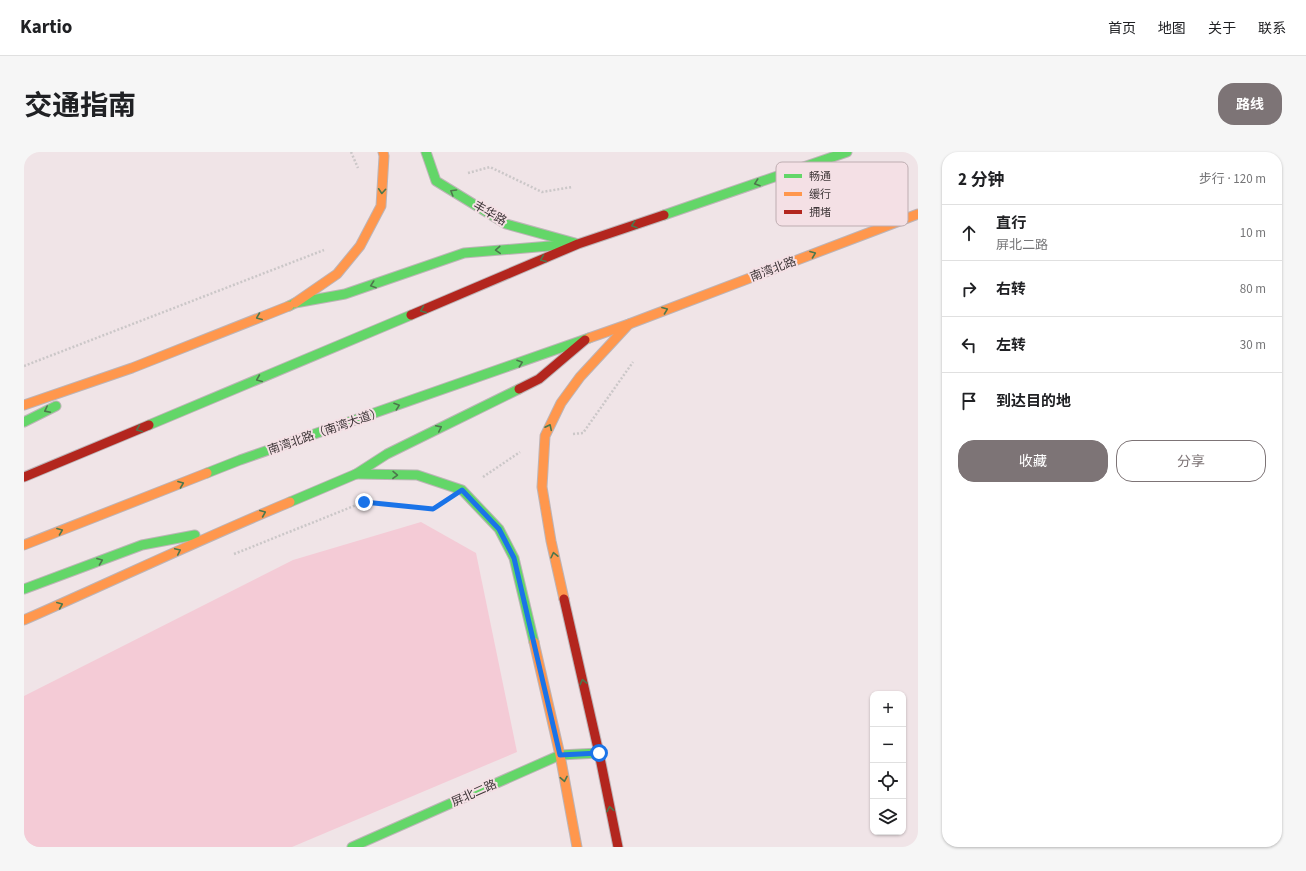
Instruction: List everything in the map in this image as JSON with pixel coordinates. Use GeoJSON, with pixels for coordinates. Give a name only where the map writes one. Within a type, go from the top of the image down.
{"type":"FeatureCollection","features":[{"type":"Feature","properties":{"kind":"main road"},"geometry":{"type":"LineString","coordinates":[[295,303],[337,274],[360,246],[380,206],[384,156],[383,152]]}},
{"type":"Feature","properties":{"kind":"main road","name":"丰华路"},"geometry":{"type":"LineString","coordinates":[[426,152],[436,181],[506,224],[578,244]]}},
{"type":"Feature","properties":{"kind":"main road"},"geometry":{"type":"LineString","coordinates":[[818,162],[847,152]]}},
{"type":"Feature","properties":{"kind":"main road"},"geometry":{"type":"LineString","coordinates":[[24,477],[578,244],[776,176]]}},
{"type":"Feature","properties":{"kind":"main road","name":"南湾北路"},"geometry":{"type":"LineString","coordinates":[[908,218],[918,214]]}},
{"type":"Feature","properties":{"kind":"main road","name":"南湾北路"},"geometry":{"type":"LineString","coordinates":[[629,324],[886,226]]}},
{"type":"Feature","properties":{"kind":"main road"},"geometry":{"type":"LineString","coordinates":[[24,405],[132,368],[295,303],[345,294],[464,253],[578,244]]}},
{"type":"Feature","properties":{"kind":"main road"},"geometry":{"type":"LineString","coordinates":[[618,847],[599,753],[551,541],[542,487],[545,436],[560,403],[580,377],[629,324]]}},
{"type":"Feature","properties":{"kind":"main road","name":"南湾北路（南湾大道）"},"geometry":{"type":"LineString","coordinates":[[24,546],[240,460],[629,324]]}},
{"type":"Feature","properties":{"kind":"main road"},"geometry":{"type":"LineString","coordinates":[[24,620],[107,584],[227,528],[356,474],[387,454],[539,379],[585,340]]}},
{"type":"Feature","properties":{"kind":"main road"},"geometry":{"type":"LineString","coordinates":[[24,422],[132,368]]}},
{"type":"Feature","properties":{"kind":"main road"},"geometry":{"type":"LineString","coordinates":[[356,474],[417,476],[462,490],[499,529],[514,558],[560,755],[577,847]]}},
{"type":"Feature","properties":{"kind":"main road"},"geometry":{"type":"LineString","coordinates":[[24,590],[142,545],[227,528]]}},
{"type":"Feature","properties":{"kind":"main road","name":"屏北二路"},"geometry":{"type":"LineString","coordinates":[[352,847],[560,755],[599,753]]}},
{"type":"Feature","properties":{"kind":"path"},"geometry":{"type":"LineString","coordinates":[[467,173],[490,166],[542,192],[572,187]]}},
{"type":"Feature","properties":{"kind":"path"},"geometry":{"type":"LineString","coordinates":[[24,366],[328,248]]}},
{"type":"Feature","properties":{"kind":"path"},"geometry":{"type":"LineString","coordinates":[[231,555],[364,502],[433,509],[545,436],[583,433],[634,362]]}},
{"type":"Feature","properties":{"kind":"shaded area"},"geometry":{"type":"Polygon","coordinates":[[[421,522],[476,553],[517,752],[292,847],[24,847],[24,696],[293,560],[421,522]]]}},
{"type":"Feature","properties":{"kind":"traffic: fast"},"geometry":{"type":"LineString","coordinates":[[426,152],[436,181],[506,224],[575,243]]}},
{"type":"Feature","properties":{"kind":"traffic: fast"},"geometry":{"type":"LineString","coordinates":[[818,162],[847,152]]}},
{"type":"Feature","properties":{"kind":"traffic: fast"},"geometry":{"type":"LineString","coordinates":[[664,215],[776,176]]}},
{"type":"Feature","properties":{"kind":"traffic: fast"},"geometry":{"type":"LineString","coordinates":[[289,306],[295,303],[345,294],[464,253],[574,244]]}},
{"type":"Feature","properties":{"kind":"traffic: fast"},"geometry":{"type":"LineString","coordinates":[[149,425],[411,315]]}},
{"type":"Feature","properties":{"kind":"traffic: fast"},"geometry":{"type":"LineString","coordinates":[[207,473],[240,460],[589,338]]}},
{"type":"Feature","properties":{"kind":"traffic: fast"},"geometry":{"type":"LineString","coordinates":[[290,502],[356,474],[387,454],[519,389]]}},
{"type":"Feature","properties":{"kind":"traffic: fast"},"geometry":{"type":"LineString","coordinates":[[24,422],[56,406]]}},
{"type":"Feature","properties":{"kind":"traffic: fast"},"geometry":{"type":"LineString","coordinates":[[356,474],[417,475],[462,490],[499,529],[514,558],[534,642]]}},
{"type":"Feature","properties":{"kind":"traffic: fast"},"geometry":{"type":"LineString","coordinates":[[24,589],[142,545],[195,535]]}},
{"type":"Feature","properties":{"kind":"traffic: fast"},"geometry":{"type":"LineString","coordinates":[[352,847],[560,755],[599,753]]}},
{"type":"Feature","properties":{"kind":"traffic: slow"},"geometry":{"type":"LineString","coordinates":[[295,303],[337,274],[360,246],[381,206],[383,152]]}},
{"type":"Feature","properties":{"kind":"traffic: slow"},"geometry":{"type":"LineString","coordinates":[[908,218],[918,214]]}},
{"type":"Feature","properties":{"kind":"traffic: slow"},"geometry":{"type":"LineString","coordinates":[[589,338],[886,226]]}},
{"type":"Feature","properties":{"kind":"traffic: slow"},"geometry":{"type":"LineString","coordinates":[[24,405],[132,368],[289,306]]}},
{"type":"Feature","properties":{"kind":"traffic: slow"},"geometry":{"type":"LineString","coordinates":[[564,599],[551,541],[542,487],[545,436],[561,403],[580,377],[629,324]]}},
{"type":"Feature","properties":{"kind":"traffic: slow"},"geometry":{"type":"LineString","coordinates":[[24,545],[207,473]]}},
{"type":"Feature","properties":{"kind":"traffic: slow"},"geometry":{"type":"LineString","coordinates":[[24,620],[290,502]]}},
{"type":"Feature","properties":{"kind":"traffic: slow"},"geometry":{"type":"LineString","coordinates":[[534,642],[560,755],[577,847]]}},
{"type":"Feature","properties":{"kind":"traffic: jam"},"geometry":{"type":"LineString","coordinates":[[411,315],[578,244],[664,215]]}},
{"type":"Feature","properties":{"kind":"traffic: jam"},"geometry":{"type":"LineString","coordinates":[[519,389],[539,379],[585,340]]}},
{"type":"Feature","properties":{"kind":"traffic: jam"},"geometry":{"type":"LineString","coordinates":[[24,477],[149,425]]}},
{"type":"Feature","properties":{"kind":"traffic: jam"},"geometry":{"type":"LineString","coordinates":[[564,599],[599,753],[618,847]]}},
{"type":"Feature","properties":{"kind":"route"},"geometry":{"type":"LineString","coordinates":[[364,502],[433,509],[462,490],[499,529],[514,558],[560,755],[599,753]]}}]}
